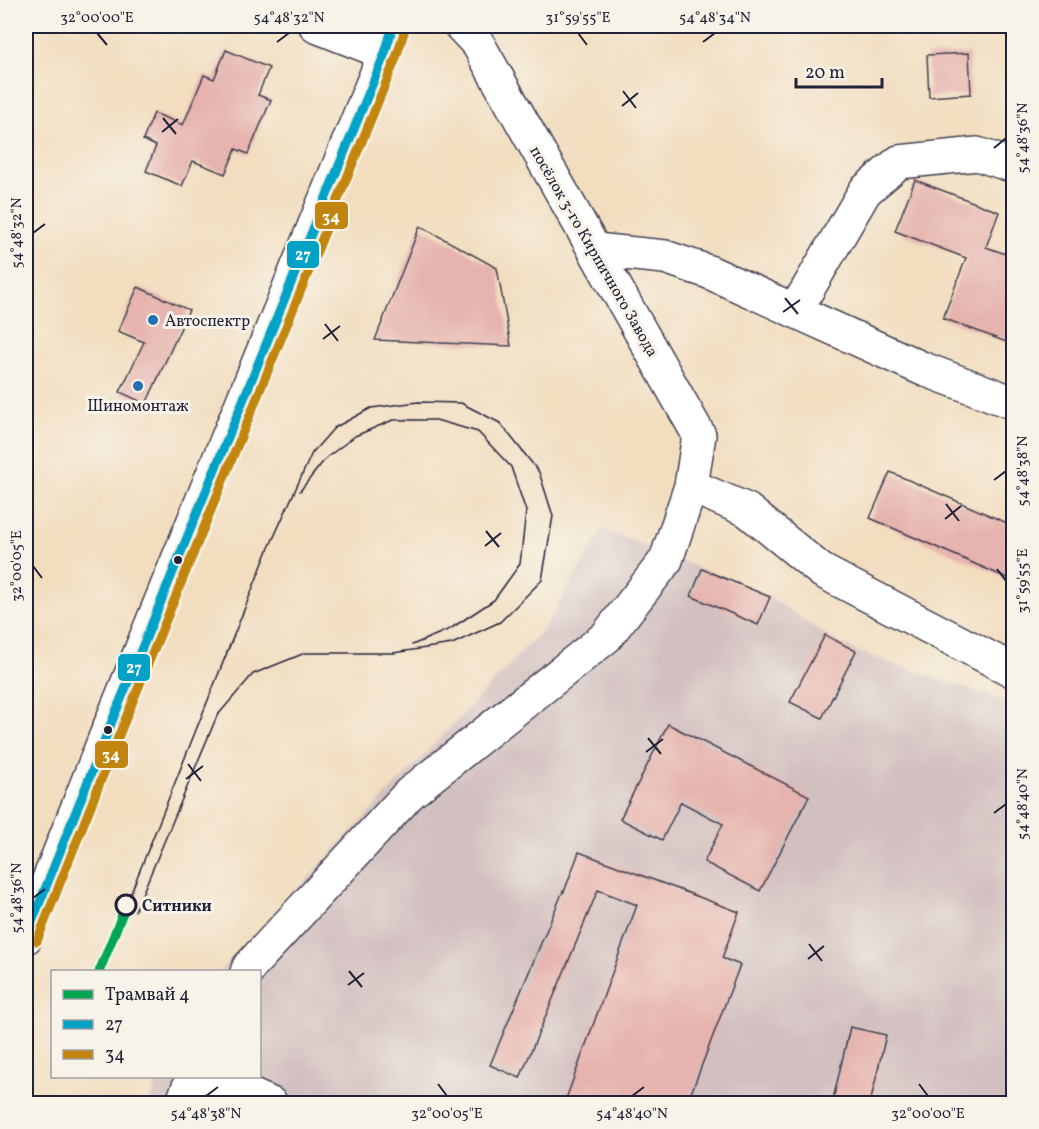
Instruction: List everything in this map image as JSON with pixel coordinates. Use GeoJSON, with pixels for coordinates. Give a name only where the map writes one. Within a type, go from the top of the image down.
{"type":"FeatureCollection","features":[{"type":"Feature","properties":{"kind":"main road"},"geometry":{"type":"LineString","coordinates":[[26,937],[389,39],[316,26]]}},
{"type":"Feature","properties":{"kind":"main road","name":"посёлок 3-го Кирпичного Завода"},"geometry":{"type":"LineString","coordinates":[[247,970],[410,793],[606,637],[666,560],[691,486],[699,435],[478,45],[461,26]]}},
{"type":"Feature","properties":{"kind":"main road"},"geometry":{"type":"LineString","coordinates":[[795,311],[865,191],[899,162],[977,154],[1014,166]]}},
{"type":"Feature","properties":{"kind":"main road"},"geometry":{"type":"LineString","coordinates":[[595,250],[666,257],[709,272],[921,368],[1014,402]]}},
{"type":"Feature","properties":{"kind":"main road"},"geometry":{"type":"LineString","coordinates":[[691,486],[747,510],[822,571],[1013,669]]}},
{"type":"Feature","properties":{"kind":"main road"},"geometry":{"type":"LineString","coordinates":[[182,1104],[193,1078]]}},
{"type":"Feature","properties":{"kind":"main road"},"geometry":{"type":"LineString","coordinates":[[209,1078],[271,1104]]}},
{"type":"Feature","properties":{"kind":"shaded area"},"geometry":{"type":"Polygon","coordinates":[[[603,529],[770,597],[825,635],[856,651],[1013,704],[1013,1103],[147,1104],[160,1078],[261,1078],[261,970],[221,970],[545,627],[603,529]]]}},
{"type":"Feature","properties":{"kind":"building"},"geometry":{"type":"Polygon","coordinates":[[[226,50],[269,68],[258,95],[271,100],[248,154],[236,149],[225,174],[193,161],[182,186],[146,171],[156,146],[143,140],[154,113],[183,125],[204,75],[214,79],[226,50]]]}},
{"type":"Feature","properties":{"kind":"building"},"geometry":{"type":"Polygon","coordinates":[[[969,53],[971,94],[929,97],[927,55],[969,53]]]}},
{"type":"Feature","properties":{"kind":"building"},"geometry":{"type":"Polygon","coordinates":[[[915,180],[999,212],[986,247],[1014,257],[1014,345],[943,318],[966,258],[895,231],[915,180]]]}},
{"type":"Feature","properties":{"kind":"building"},"geometry":{"type":"Polygon","coordinates":[[[420,226],[497,268],[511,346],[375,340],[420,226]]]}},
{"type":"Feature","properties":{"kind":"building","name":"Автоспектр"},"geometry":{"type":"Polygon","coordinates":[[[138,287],[189,310],[146,404],[120,392],[144,342],[118,331],[138,287]]]}},
{"type":"Feature","properties":{"kind":"building"},"geometry":{"type":"Polygon","coordinates":[[[890,472],[1014,526],[1014,581],[870,518],[890,472]]]}},
{"type":"Feature","properties":{"kind":"building"},"geometry":{"type":"Polygon","coordinates":[[[702,569],[770,597],[758,625],[691,596],[702,569]]]}},
{"type":"Feature","properties":{"kind":"building"},"geometry":{"type":"Polygon","coordinates":[[[825,635],[856,651],[822,718],[790,702],[825,635]]]}},
{"type":"Feature","properties":{"kind":"building"},"geometry":{"type":"Polygon","coordinates":[[[668,724],[809,796],[760,891],[704,862],[723,824],[681,802],[662,840],[620,819],[668,724]]]}},
{"type":"Feature","properties":{"kind":"building"},"geometry":{"type":"Polygon","coordinates":[[[579,852],[739,912],[722,958],[740,965],[687,1104],[579,1104],[566,1099],[637,905],[598,890],[520,1078],[490,1065],[579,852]]]}},
{"type":"Feature","properties":{"kind":"building"},"geometry":{"type":"Polygon","coordinates":[[[850,1027],[886,1035],[870,1104],[832,1104],[850,1027]]]}},
{"type":"Feature","properties":{"kind":"tram line"},"geometry":{"type":"LineString","coordinates":[[126,905],[268,550],[312,453],[334,428],[371,408],[418,402],[461,403],[500,423],[539,472],[553,516],[542,580],[500,622],[452,644],[393,653],[305,653],[253,674],[217,716],[135,911]]}},
{"type":"Feature","properties":{"kind":"tram line"},"geometry":{"type":"LineString","coordinates":[[300,491],[326,458],[355,436],[393,420],[436,420],[478,432],[511,467],[526,511],[520,564],[494,600],[450,629],[412,645]]}},
{"type":"Feature","properties":{"kind":"tram line","name":"4"},"geometry":{"type":"LineString","coordinates":[[100,970],[126,905]]}},
{"type":"Feature","properties":{"kind":"transit line","name":"27"},"geometry":{"type":"LineString","coordinates":[[26,937],[385,53],[393,26]]}},
{"type":"Feature","properties":{"kind":"transit line","name":"34"},"geometry":{"type":"LineString","coordinates":[[37,941],[396,58],[405,29]]}},
{"type":"Feature","properties":{"kind":"place","name":"Автоспектр"},"geometry":{"type":"Point","coordinates":[153,320]}},
{"type":"Feature","properties":{"kind":"place","name":"Шиномонтаж"},"geometry":{"type":"Point","coordinates":[138,386]}},
{"type":"Feature","properties":{"kind":"place","name":"Ситники"},"geometry":{"type":"Point","coordinates":[126,905]}}]}
